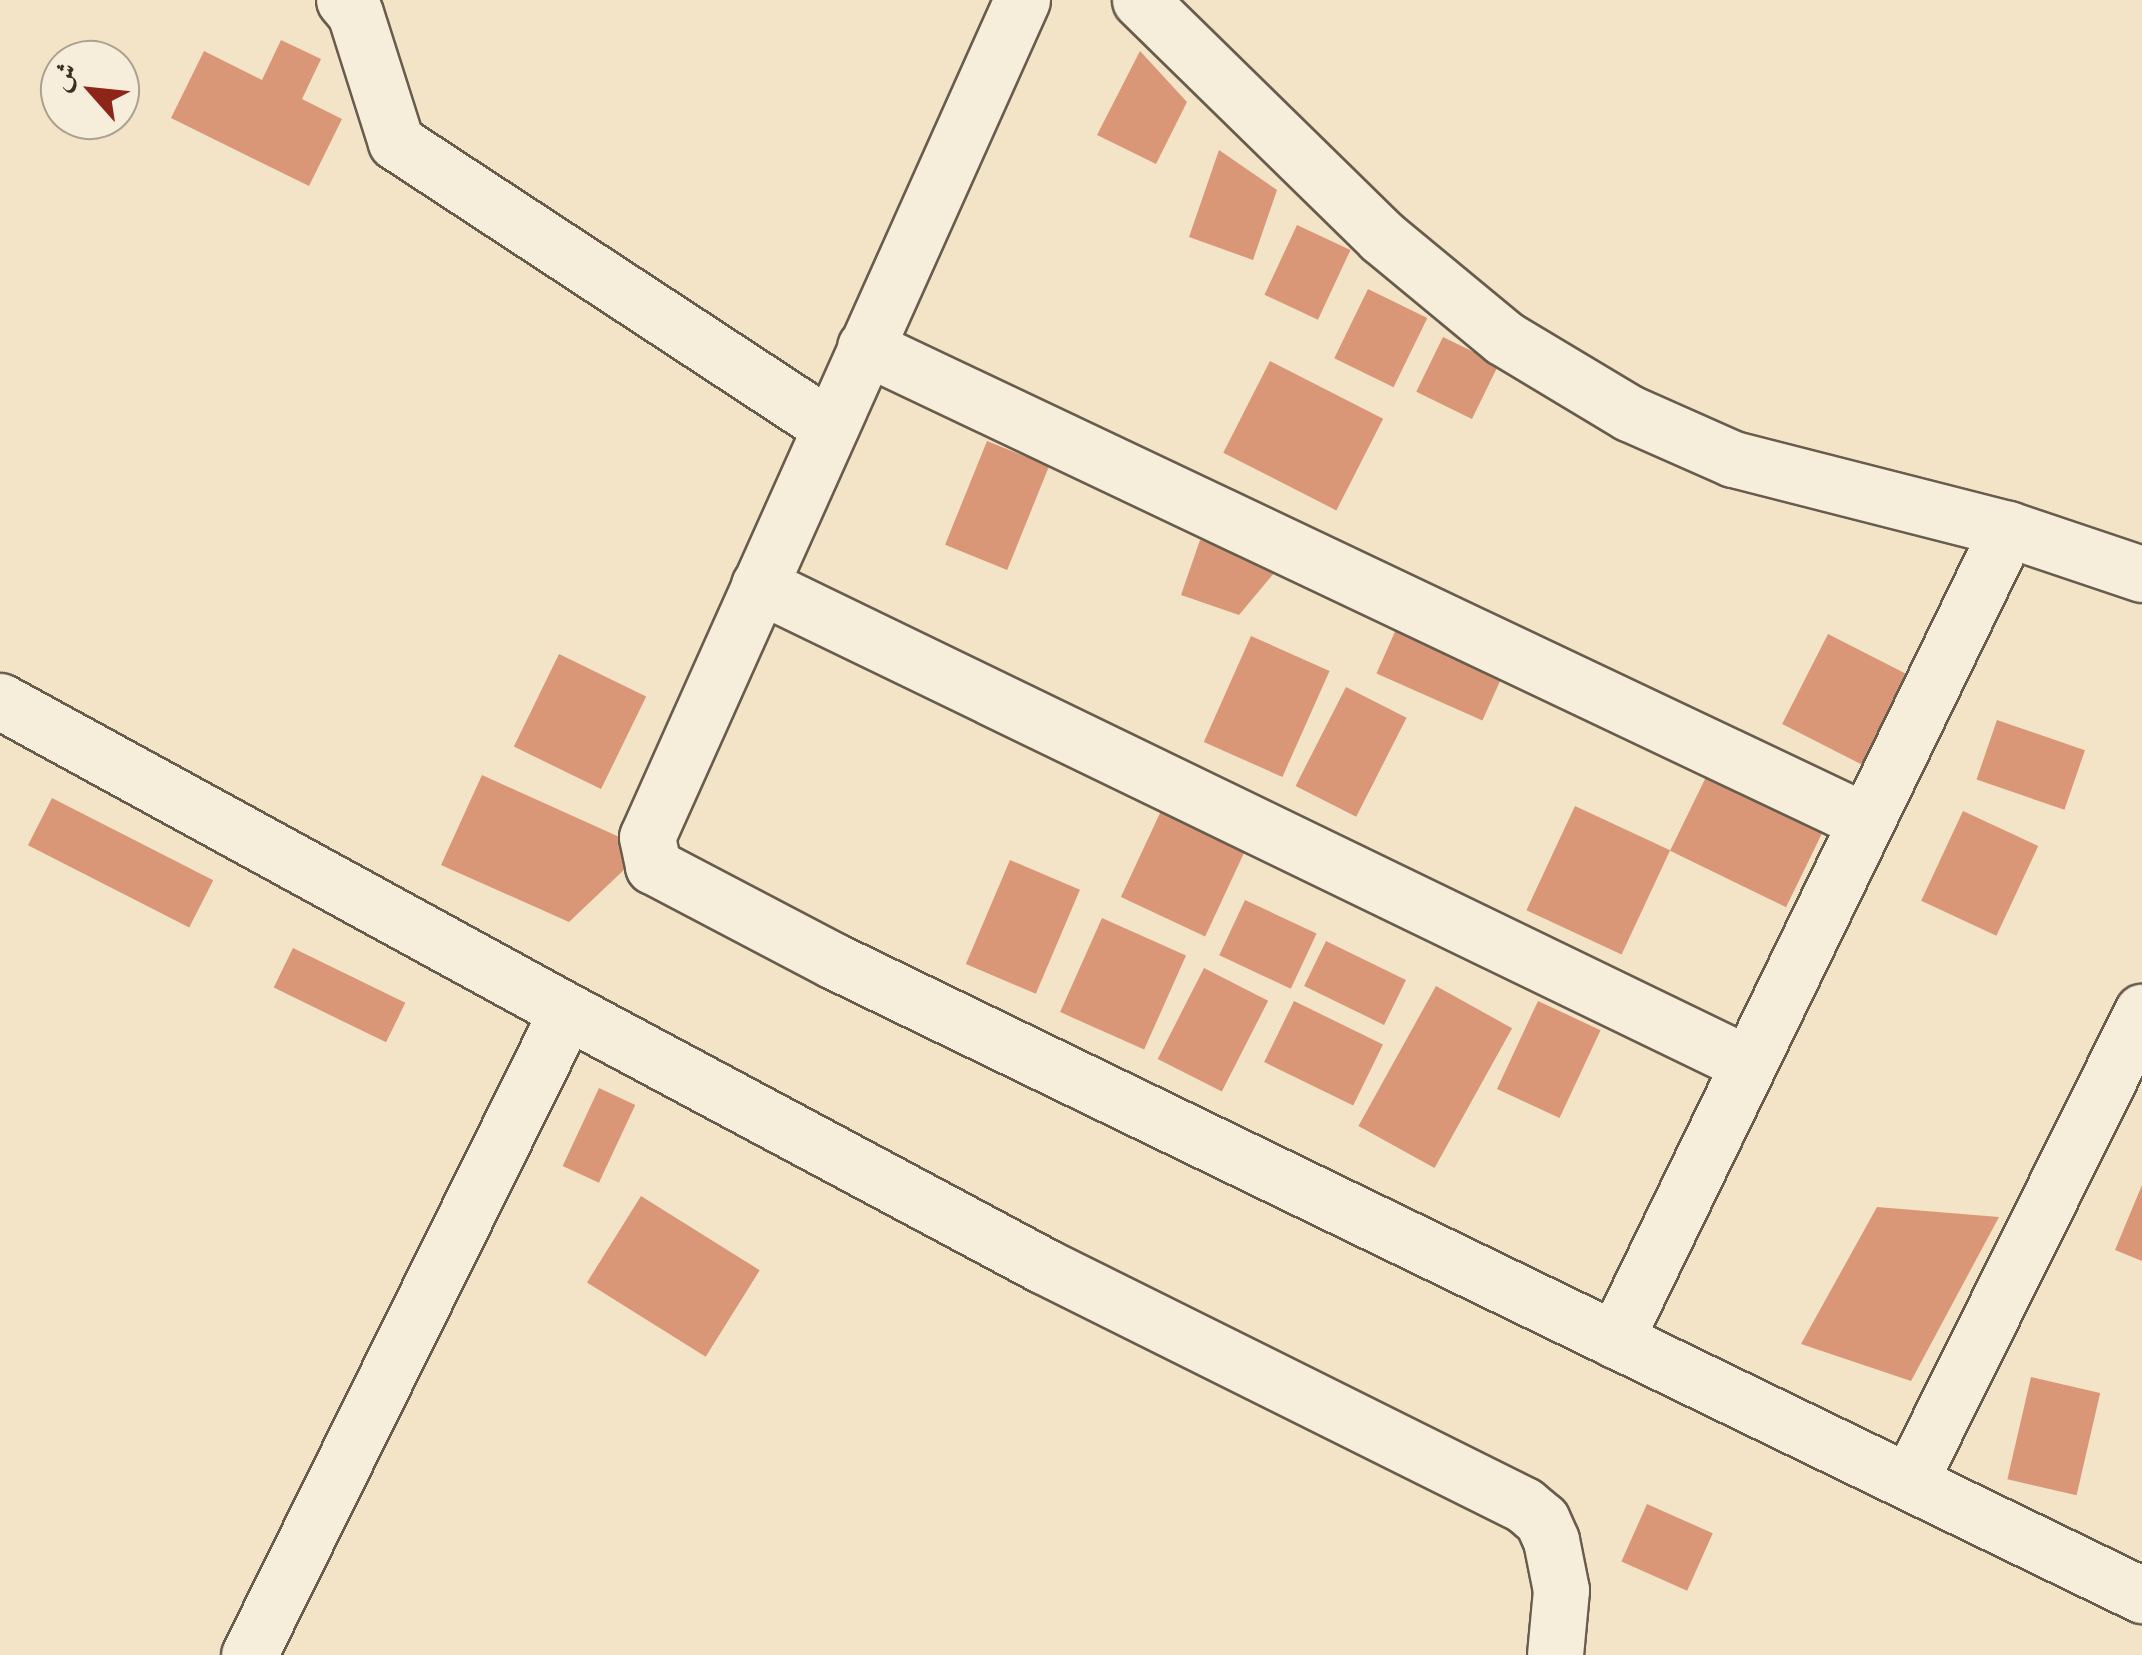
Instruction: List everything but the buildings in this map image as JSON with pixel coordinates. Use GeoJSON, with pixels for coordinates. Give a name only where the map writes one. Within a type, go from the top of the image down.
{"type":"FeatureCollection","features":[{"type":"Feature","properties":{"kind":"street"},"geometry":{"type":"LineString","coordinates":[[344,0],[355,13],[396,142],[830,427]]}},
{"type":"Feature","properties":{"kind":"street"},"geometry":{"type":"LineString","coordinates":[[1022,0],[647,838],[653,866],[665,876],[2142,1595]]}},
{"type":"Feature","properties":{"kind":"street"},"geometry":{"type":"LineString","coordinates":[[1140,0],[1354,212],[1504,338],[1629,413],[1733,459],[2008,529],[2142,574]]}},
{"type":"Feature","properties":{"kind":"street"},"geometry":{"type":"LineString","coordinates":[[865,348],[1864,822]]}},
{"type":"Feature","properties":{"kind":"street"},"geometry":{"type":"LineString","coordinates":[[1615,1340],[2008,529]]}},
{"type":"Feature","properties":{"kind":"street"},"geometry":{"type":"LineString","coordinates":[[760,585],[1748,1064]]}},
{"type":"Feature","properties":{"kind":"street"},"geometry":{"type":"LineString","coordinates":[[0,701],[1044,1266],[1524,1506],[1542,1520],[1551,1540],[1560,1590],[1554,1655]]}},
{"type":"Feature","properties":{"kind":"street"},"geometry":{"type":"LineString","coordinates":[[250,1655],[567,1011]]}},
{"type":"Feature","properties":{"kind":"street"},"geometry":{"type":"LineString","coordinates":[[1909,1482],[2142,1012]]}}]}
